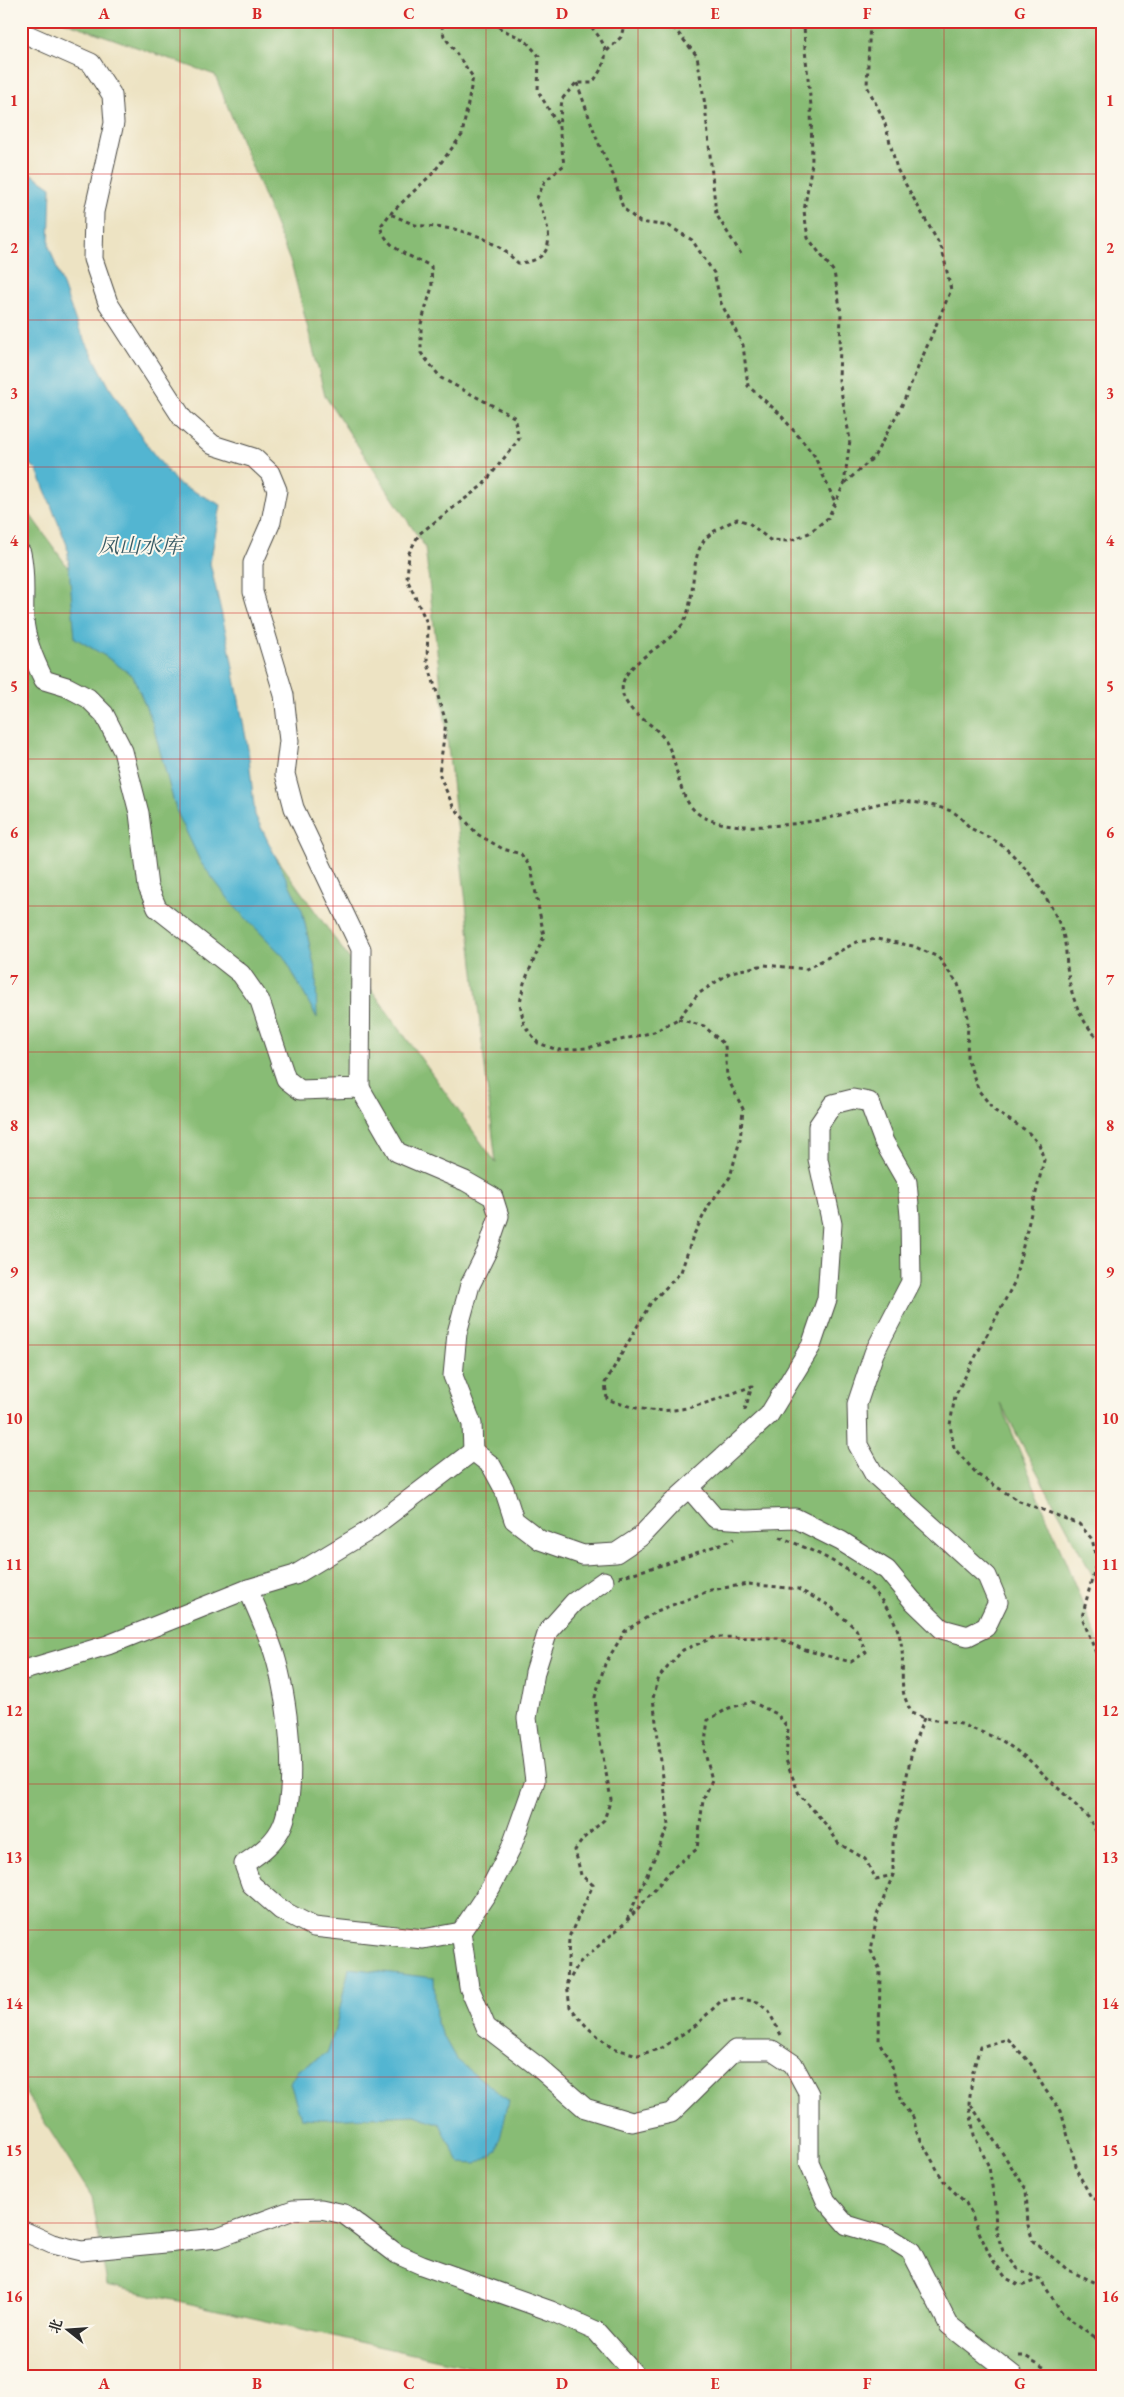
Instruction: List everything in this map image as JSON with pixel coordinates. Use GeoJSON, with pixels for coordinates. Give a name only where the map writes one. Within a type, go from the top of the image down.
{"type":"FeatureCollection","features":[{"type":"Feature","properties":{"kind":"street"},"geometry":{"type":"LineString","coordinates":[[21,32],[91,63],[112,96],[114,123],[94,212],[93,259],[108,304],[183,419],[213,445],[254,458],[270,473],[276,490],[271,522],[254,563],[253,592],[284,695],[288,740],[285,774],[294,808],[361,949],[360,1088],[397,1152],[466,1181],[493,1197],[499,1216],[487,1251],[470,1285],[457,1333],[453,1376],[472,1424],[473,1451]]}},
{"type":"Feature","properties":{"kind":"street"},"geometry":{"type":"LineString","coordinates":[[21,553],[24,563],[24,621],[34,661],[44,680],[66,687],[88,698],[104,714],[123,751],[139,813],[148,887],[157,908],[241,974],[260,1001],[286,1079],[300,1090],[360,1088]]}},
{"type":"Feature","properties":{"kind":"street"},"geometry":{"type":"LineString","coordinates":[[473,1451],[491,1465],[504,1489],[514,1520],[540,1540],[583,1554],[616,1553],[640,1537],[689,1488],[770,1414],[811,1346],[827,1299],[832,1224],[818,1159],[818,1126],[832,1104],[854,1099],[869,1102],[884,1142],[907,1182],[910,1216],[911,1282],[874,1353],[857,1404],[858,1446],[874,1474],[987,1576],[998,1602],[986,1627],[968,1636],[942,1629],[912,1600],[887,1570],[841,1541],[795,1518],[746,1520],[715,1518],[689,1488]]}},
{"type":"Feature","properties":{"kind":"street"},"geometry":{"type":"LineString","coordinates":[[21,1671],[108,1645],[248,1589],[295,1575],[365,1533],[473,1451]]}},
{"type":"Feature","properties":{"kind":"street"},"geometry":{"type":"LineString","coordinates":[[604,1581],[574,1602],[548,1631],[535,1672],[527,1718],[535,1781],[511,1848],[491,1887],[461,1932],[470,1987],[486,2027],[537,2066],[585,2108],[632,2122],[672,2113],[735,2050],[772,2050],[793,2064],[809,2094],[809,2162],[826,2201],[847,2225],[890,2238],[912,2251],[949,2325],[1014,2376]]}},
{"type":"Feature","properties":{"kind":"street"},"geometry":{"type":"LineString","coordinates":[[248,1589],[274,1653],[287,1715],[290,1790],[283,1825],[267,1848],[244,1864],[250,1884],[282,1910],[314,1927],[423,1939],[461,1932]]}},
{"type":"Feature","properties":{"kind":"street"},"geometry":{"type":"LineString","coordinates":[[21,2230],[52,2244],[81,2251],[218,2238],[293,2210],[320,2208],[344,2214],[397,2254],[422,2265],[550,2311],[596,2331],[636,2376]]}},
{"type":"Feature","properties":{"kind":"path"},"geometry":{"type":"LineString","coordinates":[[441,21],[444,36],[473,77],[462,135],[433,173],[390,214],[380,227],[386,241],[406,254],[431,266],[432,287],[421,324],[421,353],[441,378],[514,417],[519,439],[483,485],[419,534],[409,553],[407,579],[428,625],[427,661],[446,722],[439,774],[452,806],[477,834],[503,849],[521,854],[531,868],[544,936],[524,983],[520,1003],[524,1025],[538,1043],[558,1050],[587,1048],[654,1032],[678,1018],[698,994],[730,972],[764,965],[806,969],[857,942],[878,940],[913,946],[938,958],[958,984],[968,1017],[967,1058],[979,1092],[995,1111],[1027,1131],[1038,1144],[1044,1160],[1014,1283],[955,1396],[950,1425],[954,1448],[978,1475],[1017,1500],[1079,1524],[1092,1539],[1097,1560],[1082,1617],[1103,1671]]}},
{"type":"Feature","properties":{"kind":"path"},"geometry":{"type":"LineString","coordinates":[[493,21],[501,29],[525,40],[539,56],[538,91],[560,128]]}},
{"type":"Feature","properties":{"kind":"path"},"geometry":{"type":"LineString","coordinates":[[576,82],[592,83],[604,67],[606,51],[596,32],[586,21]]}},
{"type":"Feature","properties":{"kind":"path"},"geometry":{"type":"LineString","coordinates":[[606,51],[621,37],[625,21]]}},
{"type":"Feature","properties":{"kind":"path"},"geometry":{"type":"LineString","coordinates":[[668,21],[697,56],[706,106],[716,214],[742,254]]}},
{"type":"Feature","properties":{"kind":"path"},"geometry":{"type":"LineString","coordinates":[[804,21],[811,106],[812,164],[804,211],[808,238],[834,272],[841,313],[839,380],[850,440],[844,484],[828,518],[809,533],[789,541],[770,540],[749,523],[737,519],[719,528],[702,542],[696,564],[689,609],[680,629],[630,667],[624,680],[624,696],[634,712],[653,724],[668,744],[686,797],[695,812],[717,824],[744,827],[824,819],[897,800],[952,811],[970,828],[998,842],[1023,868],[1049,902],[1064,935],[1069,980],[1076,1009],[1103,1043]]}},
{"type":"Feature","properties":{"kind":"path"},"geometry":{"type":"LineString","coordinates":[[844,484],[874,457],[902,405],[951,290],[942,249],[897,169],[884,120],[867,86],[870,21]]}},
{"type":"Feature","properties":{"kind":"path"},"geometry":{"type":"LineString","coordinates":[[390,214],[415,226],[454,229],[481,237],[504,250],[518,263],[532,262],[543,255],[550,239],[546,219],[537,198],[545,181],[564,165],[560,128],[562,99],[576,82]]}},
{"type":"Feature","properties":{"kind":"path"},"geometry":{"type":"LineString","coordinates":[[576,82],[598,142],[614,177],[623,208],[640,222],[669,226],[692,240],[714,272],[722,303],[743,345],[748,386],[779,413],[814,455],[835,502]]}},
{"type":"Feature","properties":{"kind":"path"},"geometry":{"type":"LineString","coordinates":[[678,1018],[704,1026],[725,1045],[727,1077],[743,1109],[740,1140],[730,1177],[709,1205],[693,1236],[681,1272],[650,1304],[605,1382],[607,1400],[624,1406],[658,1413],[694,1408],[752,1386],[734,1447]]}},
{"type":"Feature","properties":{"kind":"path"},"geometry":{"type":"LineString","coordinates":[[1103,1338],[1099,1361],[1103,1386]]}},
{"type":"Feature","properties":{"kind":"path"},"geometry":{"type":"LineString","coordinates":[[777,1536],[817,1552],[864,1581],[888,1608],[900,1639],[904,1695],[911,1713],[924,1718],[961,1724],[1001,1740],[1027,1758],[1088,1817],[1103,1843]]}},
{"type":"Feature","properties":{"kind":"path"},"geometry":{"type":"LineString","coordinates":[[604,1581],[666,1564],[711,1545],[738,1538]]}},
{"type":"Feature","properties":{"kind":"path"},"geometry":{"type":"LineString","coordinates":[[626,1922],[668,1824],[653,1698],[658,1677],[683,1650],[715,1637],[778,1638],[805,1650],[851,1662],[866,1652],[856,1629],[830,1606],[798,1589],[748,1584],[711,1590],[657,1611],[625,1631],[605,1664],[595,1697],[598,1731],[611,1799],[604,1820],[584,1838],[575,1850],[581,1875],[593,1885],[569,1937],[567,1984],[570,2007],[587,2028],[612,2048],[638,2055],[662,2048],[696,2025],[721,2001],[737,1998],[758,2002],[769,2012],[780,2034],[787,2039]]}},
{"type":"Feature","properties":{"kind":"path"},"geometry":{"type":"LineString","coordinates":[[567,1984],[579,1963],[626,1922],[674,1867],[697,1848],[703,1800],[712,1780],[704,1749],[708,1720],[728,1708],[752,1702],[777,1714],[788,1728],[786,1760],[799,1794],[829,1828],[838,1843],[865,1859],[876,1879],[893,1874]]}},
{"type":"Feature","properties":{"kind":"path"},"geometry":{"type":"LineString","coordinates":[[924,1718],[913,1746],[893,1843],[893,1874],[877,1915],[871,1951],[880,1970],[879,2042],[891,2062],[901,2104],[913,2117],[917,2133],[944,2182],[966,2203],[990,2256],[1006,2278],[1021,2286],[1040,2279]]}},
{"type":"Feature","properties":{"kind":"path"},"geometry":{"type":"LineString","coordinates":[[1103,2205],[1091,2197],[1078,2173],[1061,2111],[1044,2088],[1032,2064],[1008,2040],[980,2046],[973,2071],[969,2103],[974,2136],[989,2167],[995,2206],[996,2231],[1003,2251],[1018,2269],[1040,2279],[1063,2314],[1103,2344]]}},
{"type":"Feature","properties":{"kind":"path"},"geometry":{"type":"LineString","coordinates":[[969,2103],[1026,2189],[1028,2225],[1032,2241],[1068,2270],[1103,2286]]}},
{"type":"Feature","properties":{"kind":"path"},"geometry":{"type":"LineString","coordinates":[[1094,2338],[1103,2336]]}},
{"type":"Feature","properties":{"kind":"green space"},"geometry":{"type":"Polygon","coordinates":[[[63,21],[1103,21],[1103,1595],[1000,1403],[1103,1653],[1103,2376],[510,2376],[107,2285],[92,2197],[21,2085],[21,502],[496,1163],[425,547],[325,396],[292,266],[215,75],[63,21]]]}},
{"type":"Feature","properties":{"kind":"water","name":"凤山水库"},"geometry":{"type":"Polygon","coordinates":[[[21,148],[29,172],[51,187],[49,246],[77,325],[110,388],[149,448],[177,483],[221,505],[210,563],[229,646],[248,749],[255,815],[302,910],[316,974],[317,1018],[284,957],[234,906],[201,863],[176,810],[152,722],[133,676],[75,638],[67,545],[37,470],[21,456],[21,148]]]}},
{"type":"Feature","properties":{"kind":"water"},"geometry":{"type":"Polygon","coordinates":[[[349,1968],[434,1978],[436,2023],[456,2059],[509,2101],[497,2151],[476,2164],[459,2163],[440,2124],[415,2115],[324,2119],[301,2118],[290,2083],[298,2070],[327,2053],[335,2030],[349,1968]]]}}]}
